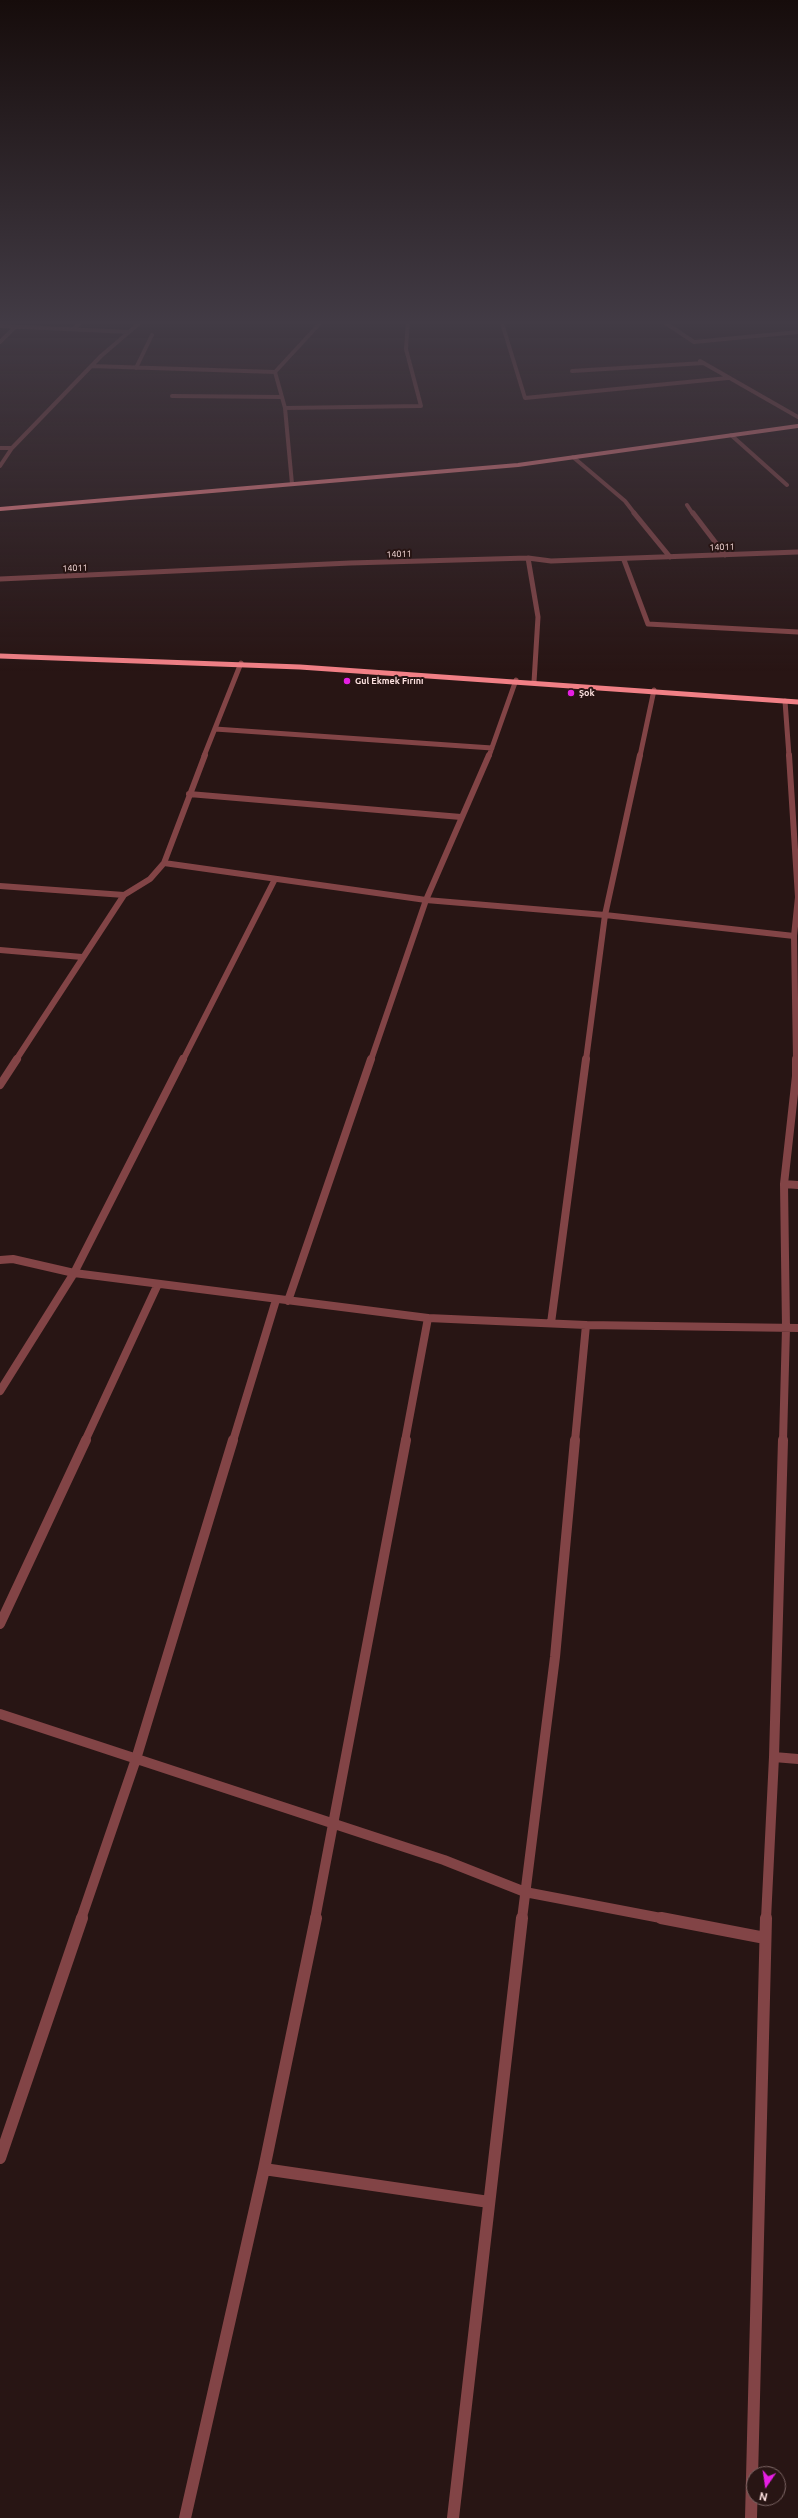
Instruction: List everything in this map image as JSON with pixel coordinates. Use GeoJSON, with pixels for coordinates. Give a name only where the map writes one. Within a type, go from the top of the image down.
{"type":"FeatureCollection","features":[{"type":"Feature","properties":{"kind":"main road"},"geometry":{"type":"LineString","coordinates":[[0,509],[518,465],[713,438]]}},
{"type":"Feature","properties":{"kind":"main road"},"geometry":{"type":"LineString","coordinates":[[0,656],[241,663],[516,680],[798,702]]}},
{"type":"Feature","properties":{"kind":"street"},"geometry":{"type":"LineString","coordinates":[[0,466],[12,448],[22,438]]}},
{"type":"Feature","properties":{"kind":"street"},"geometry":{"type":"LineString","coordinates":[[288,438],[292,484]]}},
{"type":"Feature","properties":{"kind":"street"},"geometry":{"type":"LineString","coordinates":[[734,438],[787,485]]}},
{"type":"Feature","properties":{"kind":"street"},"geometry":{"type":"LineString","coordinates":[[0,448],[12,448]]}},
{"type":"Feature","properties":{"kind":"street"},"geometry":{"type":"LineString","coordinates":[[573,457],[624,500],[670,557]]}},
{"type":"Feature","properties":{"kind":"street"},"geometry":{"type":"LineString","coordinates":[[688,505],[725,555]]}},
{"type":"Feature","properties":{"kind":"street","name":"14011"},"geometry":{"type":"LineString","coordinates":[[0,579],[350,563],[528,558],[551,561],[624,560],[798,552]]}},
{"type":"Feature","properties":{"kind":"street"},"geometry":{"type":"LineString","coordinates":[[528,558],[538,617],[534,682]]}},
{"type":"Feature","properties":{"kind":"street"},"geometry":{"type":"LineString","coordinates":[[624,560],[648,624],[798,632]]}},
{"type":"Feature","properties":{"kind":"street"},"geometry":{"type":"LineString","coordinates":[[0,1085],[82,957],[124,895],[150,879],[164,863],[189,794],[241,663]]}},
{"type":"Feature","properties":{"kind":"street"},"geometry":{"type":"LineString","coordinates":[[288,1301],[426,900],[492,748],[516,680]]}},
{"type":"Feature","properties":{"kind":"street"},"geometry":{"type":"LineString","coordinates":[[551,1323],[605,915],[654,690]]}},
{"type":"Feature","properties":{"kind":"street"},"geometry":{"type":"LineString","coordinates":[[751,2518],[765,1938],[774,1757],[786,1328],[784,1184],[797,1077],[794,936],[798,897],[795,812],[785,701]]}},
{"type":"Feature","properties":{"kind":"street"},"geometry":{"type":"LineString","coordinates":[[215,729],[492,748]]}},
{"type":"Feature","properties":{"kind":"street"},"geometry":{"type":"LineString","coordinates":[[189,794],[461,817]]}},
{"type":"Feature","properties":{"kind":"street"},"geometry":{"type":"LineString","coordinates":[[164,863],[426,900],[605,915],[794,936]]}},
{"type":"Feature","properties":{"kind":"street"},"geometry":{"type":"LineString","coordinates":[[0,1391],[74,1273],[275,879]]}},
{"type":"Feature","properties":{"kind":"street"},"geometry":{"type":"LineString","coordinates":[[0,886],[124,895]]}},
{"type":"Feature","properties":{"kind":"street"},"geometry":{"type":"LineString","coordinates":[[0,950],[82,957]]}},
{"type":"Feature","properties":{"kind":"street"},"geometry":{"type":"LineString","coordinates":[[784,1184],[798,1185]]}},
{"type":"Feature","properties":{"kind":"street"},"geometry":{"type":"LineString","coordinates":[[0,1260],[13,1259],[74,1273],[276,1300],[428,1318],[586,1325],[798,1328]]}},
{"type":"Feature","properties":{"kind":"street"},"geometry":{"type":"LineString","coordinates":[[1,1621],[158,1284]]}},
{"type":"Feature","properties":{"kind":"street"},"geometry":{"type":"LineString","coordinates":[[0,2158],[136,1759],[276,1300]]}},
{"type":"Feature","properties":{"kind":"street"},"geometry":{"type":"LineString","coordinates":[[185,2518],[264,2169],[335,1824],[428,1318]]}},
{"type":"Feature","properties":{"kind":"street"},"geometry":{"type":"LineString","coordinates":[[453,2518],[525,1892],[555,1657],[586,1325]]}},
{"type":"Feature","properties":{"kind":"street"},"geometry":{"type":"LineString","coordinates":[[0,1714],[444,1860],[525,1892],[765,1938]]}},
{"type":"Feature","properties":{"kind":"street"},"geometry":{"type":"LineString","coordinates":[[774,1757],[798,1759]]}},
{"type":"Feature","properties":{"kind":"street"},"geometry":{"type":"LineString","coordinates":[[264,2169],[489,2202]]}},
{"type":"Feature","properties":{"kind":"place","name":"Gul Ekmek Fırını"},"geometry":{"type":"Point","coordinates":[347,681]}},
{"type":"Feature","properties":{"kind":"place","name":"Şok"},"geometry":{"type":"Point","coordinates":[571,693]}}]}
